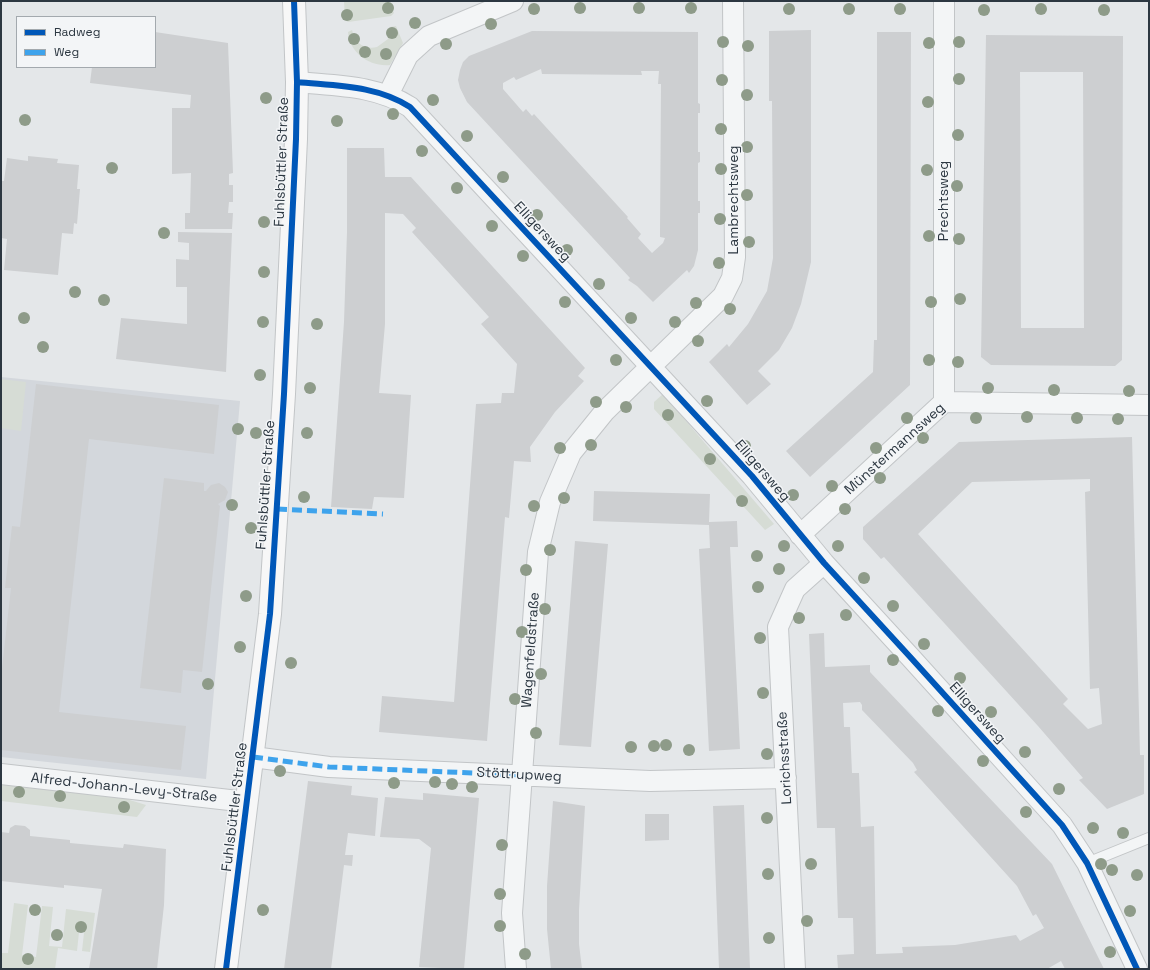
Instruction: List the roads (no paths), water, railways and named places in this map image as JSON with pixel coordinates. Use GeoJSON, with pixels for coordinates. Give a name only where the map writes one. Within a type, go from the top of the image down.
{"type":"FeatureCollection","features":[{"type":"Feature","properties":{"kind":"main road","name":"Fuhlsbüttler Straße"},"geometry":{"type":"LineString","coordinates":[[226,969],[253,757],[272,584],[284,386],[297,82],[294,1]]}},
{"type":"Feature","properties":{"kind":"street"},"geometry":{"type":"LineString","coordinates":[[388,95],[408,55],[429,36],[513,1]]}},
{"type":"Feature","properties":{"kind":"street","name":"Lambrechtsweg"},"geometry":{"type":"LineString","coordinates":[[651,367],[722,296],[732,278],[735,257],[733,1]]}},
{"type":"Feature","properties":{"kind":"street","name":"Prechtsweg"},"geometry":{"type":"LineString","coordinates":[[944,1],[944,402]]}},
{"type":"Feature","properties":{"kind":"street","name":"Elligersweg"},"geometry":{"type":"LineString","coordinates":[[297,82],[367,89],[388,95],[410,107],[752,476],[824,563],[1062,825],[1087,863],[1133,968]]}},
{"type":"Feature","properties":{"kind":"street","name":"Wagenfeldstraße"},"geometry":{"type":"LineString","coordinates":[[516,969],[512,913],[538,552],[550,502],[571,453],[605,411],[651,367]]}},
{"type":"Feature","properties":{"kind":"street","name":"Münstermannsweg"},"geometry":{"type":"LineString","coordinates":[[800,535],[944,402],[1149,405]]}},
{"type":"Feature","properties":{"kind":"street","name":"Lorichsstraße"},"geometry":{"type":"LineString","coordinates":[[795,969],[778,627],[795,589],[824,563]]}},
{"type":"Feature","properties":{"kind":"street","name":"Stöttrupweg"},"geometry":{"type":"LineString","coordinates":[[253,757],[329,767],[522,776],[650,781],[786,778]]}},
{"type":"Feature","properties":{"kind":"street","name":"Alfred-Johann-Levy-Straße"},"geometry":{"type":"LineString","coordinates":[[1,774],[247,802]]}},
{"type":"Feature","properties":{"kind":"lane"},"geometry":{"type":"LineString","coordinates":[[1087,863],[1149,838]]}}]}
